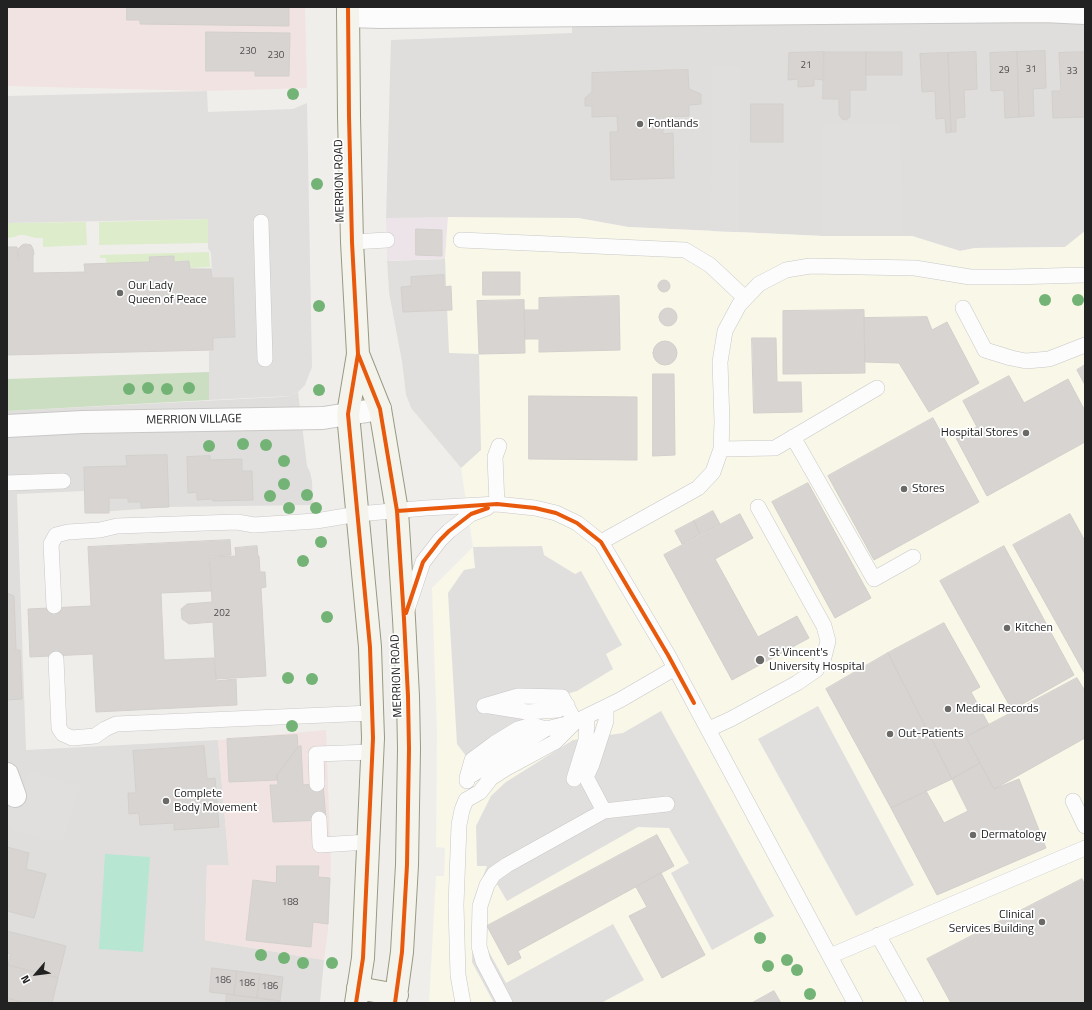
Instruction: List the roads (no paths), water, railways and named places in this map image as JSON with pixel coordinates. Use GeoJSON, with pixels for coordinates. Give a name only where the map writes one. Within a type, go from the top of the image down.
{"type":"FeatureCollection","features":[{"type":"Feature","properties":{"kind":"main road","name":"MERRION ROAD"},"geometry":{"type":"LineString","coordinates":[[348,11],[352,242],[358,354],[348,414],[370,647],[372,712],[372,752],[363,958],[357,996],[396,999],[402,952],[407,865],[409,749],[404,619],[397,511],[380,409],[358,354]]}},
{"type":"Feature","properties":{"kind":"street"},"geometry":{"type":"LineString","coordinates":[[348,11],[395,17],[1036,11],[1085,13]]}},
{"type":"Feature","properties":{"kind":"street","name":"MERRION VILLAGE"},"geometry":{"type":"LineString","coordinates":[[7,426],[83,422],[323,418],[380,409]]}},
{"type":"Feature","properties":{"kind":"street"},"geometry":{"type":"LineString","coordinates":[[7,774],[15,796]]}},
{"type":"Feature","properties":{"kind":"lane"},"geometry":{"type":"LineString","coordinates":[[261,222],[265,359]]}},
{"type":"Feature","properties":{"kind":"lane"},"geometry":{"type":"LineString","coordinates":[[352,242],[387,240]]}},
{"type":"Feature","properties":{"kind":"lane"},"geometry":{"type":"LineString","coordinates":[[461,240],[685,250],[710,265],[745,298]]}},
{"type":"Feature","properties":{"kind":"lane"},"geometry":{"type":"LineString","coordinates":[[601,542],[698,488],[713,472],[721,448],[722,422],[720,362],[725,331],[739,305],[759,284],[786,270],[810,266],[915,268],[970,277],[1085,275]]}},
{"type":"Feature","properties":{"kind":"lane"},"geometry":{"type":"LineString","coordinates":[[962,308],[985,350],[1011,358],[1026,360],[1050,359],[1085,345]]}},
{"type":"Feature","properties":{"kind":"lane"},"geometry":{"type":"LineString","coordinates":[[721,448],[775,448],[877,388]]}},
{"type":"Feature","properties":{"kind":"lane"},"geometry":{"type":"LineString","coordinates":[[793,437],[874,579],[913,557]]}},
{"type":"Feature","properties":{"kind":"lane"},"geometry":{"type":"LineString","coordinates":[[497,504],[495,458],[499,446]]}},
{"type":"Feature","properties":{"kind":"lane"},"geometry":{"type":"LineString","coordinates":[[7,483],[63,481]]}},
{"type":"Feature","properties":{"kind":"lane"},"geometry":{"type":"LineString","coordinates":[[404,619],[423,562],[440,540],[471,514],[497,504]]}},
{"type":"Feature","properties":{"kind":"lane"},"geometry":{"type":"LineString","coordinates":[[54,606],[51,544],[56,536],[68,532],[100,530],[117,526],[237,522],[254,525],[316,521],[358,514],[497,504],[535,508],[556,513],[576,523],[601,542],[675,668],[855,1003]]}},
{"type":"Feature","properties":{"kind":"lane"},"geometry":{"type":"LineString","coordinates":[[709,730],[797,683],[816,670],[824,657],[828,641],[824,626],[758,507]]}},
{"type":"Feature","properties":{"kind":"lane"},"geometry":{"type":"LineString","coordinates":[[56,659],[59,728],[63,734],[72,738],[94,736],[116,724],[372,712]]}},
{"type":"Feature","properties":{"kind":"lane"},"geometry":{"type":"LineString","coordinates":[[463,1003],[458,975],[456,905],[459,825],[466,800],[467,778],[472,760],[495,743],[518,730],[532,725],[546,729],[581,719],[650,684],[675,668]]}},
{"type":"Feature","properties":{"kind":"lane"},"geometry":{"type":"LineString","coordinates":[[567,704],[581,719],[586,740],[574,779]]}},
{"type":"Feature","properties":{"kind":"lane"},"geometry":{"type":"LineString","coordinates":[[604,811],[586,777],[592,764],[606,721],[606,707]]}},
{"type":"Feature","properties":{"kind":"lane"},"geometry":{"type":"LineString","coordinates":[[466,800],[480,792],[491,778],[555,742],[581,719]]}},
{"type":"Feature","properties":{"kind":"lane"},"geometry":{"type":"LineString","coordinates":[[317,784],[316,754],[372,752]]}},
{"type":"Feature","properties":{"kind":"lane"},"geometry":{"type":"LineString","coordinates":[[1073,801],[1085,826]]}},
{"type":"Feature","properties":{"kind":"lane"},"geometry":{"type":"LineString","coordinates":[[505,1003],[483,961],[479,946],[480,906],[487,885],[494,874],[507,865],[604,811],[667,804]]}},
{"type":"Feature","properties":{"kind":"lane"},"geometry":{"type":"LineString","coordinates":[[319,820],[320,845],[368,842]]}},
{"type":"Feature","properties":{"kind":"lane"},"geometry":{"type":"LineString","coordinates":[[830,956],[1085,848]]}},
{"type":"Feature","properties":{"kind":"lane"},"geometry":{"type":"LineString","coordinates":[[878,935],[916,1003]]}},
{"type":"Feature","properties":{"kind":"place","name":"Fontlands"},"geometry":{"type":"Point","coordinates":[640,124]}},
{"type":"Feature","properties":{"kind":"place","name":"Our Lady Queen of Peace"},"geometry":{"type":"Point","coordinates":[120,293]}},
{"type":"Feature","properties":{"kind":"place","name":"Hospital Stores"},"geometry":{"type":"Point","coordinates":[1026,433]}},
{"type":"Feature","properties":{"kind":"place","name":"Stores"},"geometry":{"type":"Point","coordinates":[904,489]}},
{"type":"Feature","properties":{"kind":"place","name":"Kitchen"},"geometry":{"type":"Point","coordinates":[1007,628]}},
{"type":"Feature","properties":{"kind":"place","name":"St Vincent's University Hospital"},"geometry":{"type":"Point","coordinates":[760,660]}},
{"type":"Feature","properties":{"kind":"place","name":"Medical Records"},"geometry":{"type":"Point","coordinates":[948,709]}},
{"type":"Feature","properties":{"kind":"place","name":"Out-Patients"},"geometry":{"type":"Point","coordinates":[890,734]}},
{"type":"Feature","properties":{"kind":"place","name":"Complete Body Movement"},"geometry":{"type":"Point","coordinates":[166,801]}},
{"type":"Feature","properties":{"kind":"place","name":"Dermatology"},"geometry":{"type":"Point","coordinates":[973,835]}},
{"type":"Feature","properties":{"kind":"place","name":"Clinical Services Building"},"geometry":{"type":"Point","coordinates":[1042,922]}}]}
